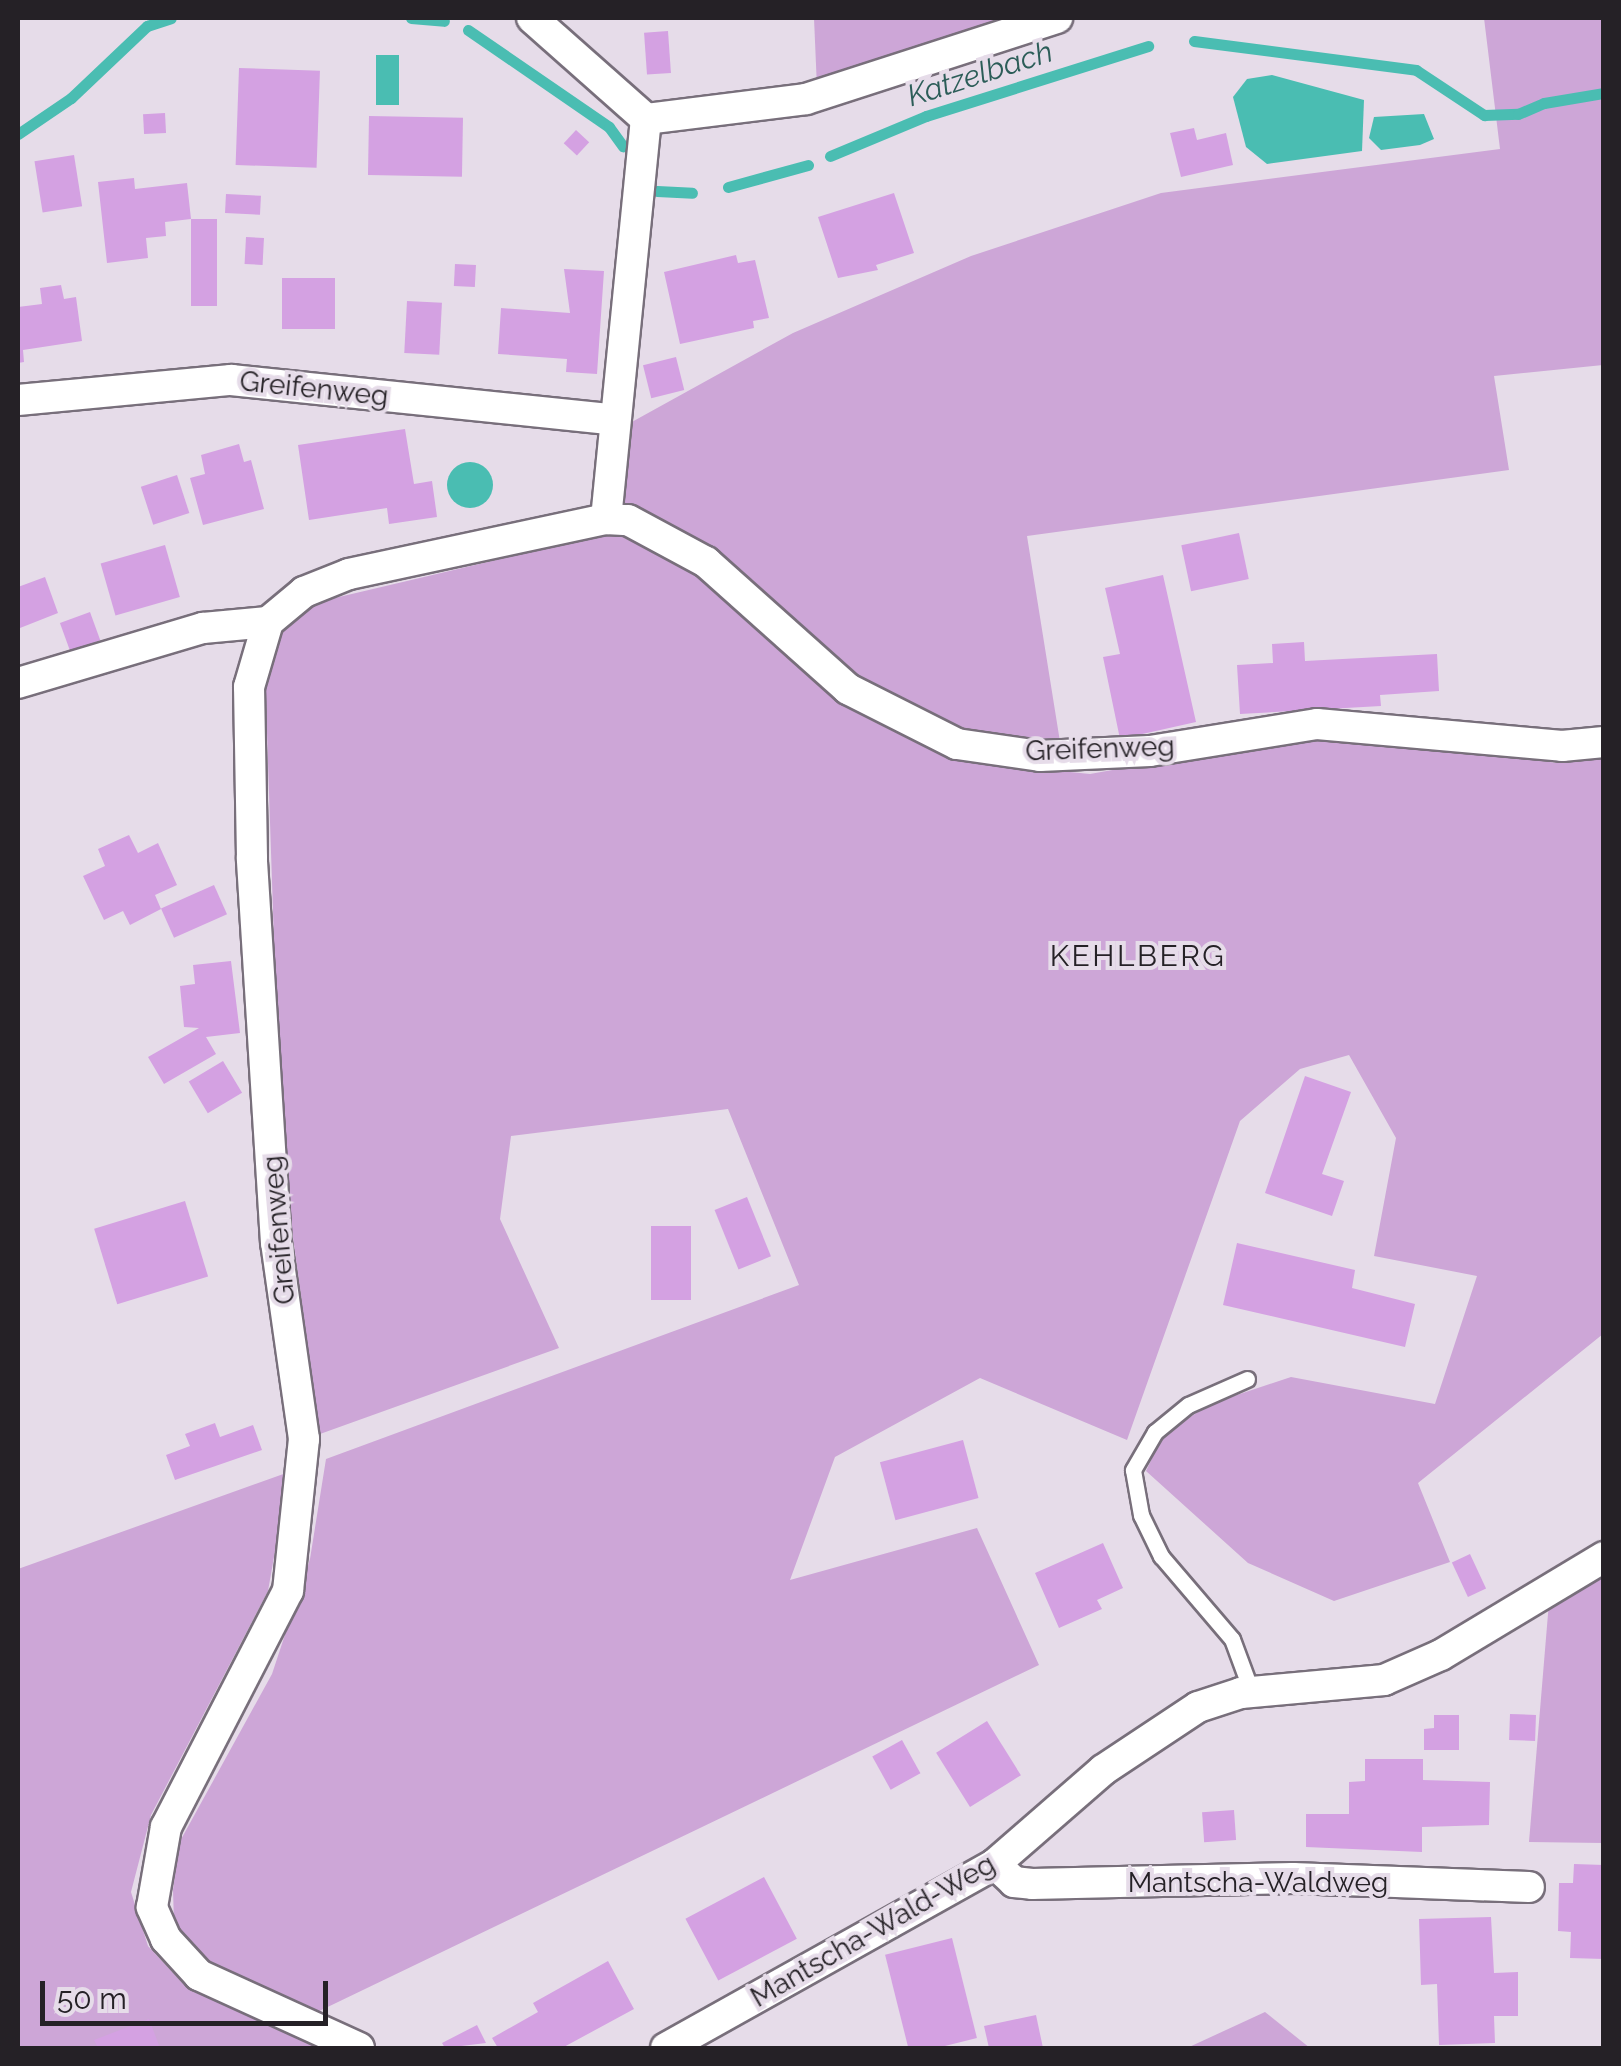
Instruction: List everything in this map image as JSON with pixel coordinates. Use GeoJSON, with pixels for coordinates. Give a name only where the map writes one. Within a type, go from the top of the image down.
{"type":"FeatureCollection","features":[{"type":"Feature","properties":{"kind":"street"},"geometry":{"type":"LineString","coordinates":[[532,18],[646,120],[806,99],[1057,18]]}},
{"type":"Feature","properties":{"kind":"street"},"geometry":{"type":"LineString","coordinates":[[606,520],[612,419],[646,120]]}},
{"type":"Feature","properties":{"kind":"street","name":"Greifenweg"},"geometry":{"type":"LineString","coordinates":[[18,400],[231,380],[612,419]]}},
{"type":"Feature","properties":{"kind":"street","name":"Greifenweg"},"geometry":{"type":"LineString","coordinates":[[359,2048],[199,1975],[166,1939],[152,1907],[166,1827],[288,1591],[304,1439],[276,1243],[251,842],[249,687],[268,622],[304,592],[349,574],[606,520],[628,520],[706,562],[848,689],[957,744],[1040,756],[1150,752],[1317,724],[1562,746],[1604,742]]}},
{"type":"Feature","properties":{"kind":"street"},"geometry":{"type":"LineString","coordinates":[[18,684],[203,628],[268,622]]}},
{"type":"Feature","properties":{"kind":"street","name":"Mantscha-Wald-Weg"},"geometry":{"type":"LineString","coordinates":[[666,2048],[995,1864],[1103,1770],[1198,1707],[1252,1693],[1384,1680],[1442,1655],[1604,1557]]}},
{"type":"Feature","properties":{"kind":"street","name":"Mantscha-Waldweg"},"geometry":{"type":"LineString","coordinates":[[995,1864],[1014,1882],[1032,1884],[1293,1878],[1529,1887]]}},
{"type":"Feature","properties":{"kind":"lane"},"geometry":{"type":"LineString","coordinates":[[1247,1380],[1188,1405],[1155,1432],[1133,1470],[1141,1516],[1161,1556],[1232,1639],[1252,1693]]}},
{"type":"Feature","properties":{"kind":"shaded area"},"geometry":{"type":"Polygon","coordinates":[[[814,18],[1046,18],[817,88],[814,18]]]}},
{"type":"Feature","properties":{"kind":"shaded area"},"geometry":{"type":"Polygon","coordinates":[[[1484,18],[1603,18],[1603,365],[1494,376],[1509,470],[1027,536],[1061,748],[984,736],[894,702],[814,649],[725,557],[622,503],[630,423],[793,333],[971,256],[1161,193],[1500,149],[1484,18]]]}},
{"type":"Feature","properties":{"kind":"shaded area"},"geometry":{"type":"Polygon","coordinates":[[[376,55],[399,55],[399,105],[376,105],[376,55]]]}},
{"type":"Feature","properties":{"kind":"shaded area"},"geometry":{"type":"Polygon","coordinates":[[[1272,75],[1364,100],[1362,151],[1267,164],[1246,147],[1233,97],[1247,79],[1272,75]]]}},
{"type":"Feature","properties":{"kind":"shaded area"},"geometry":{"type":"Polygon","coordinates":[[[1424,114],[1434,139],[1420,145],[1381,150],[1369,138],[1374,117],[1424,114]]]}},
{"type":"Feature","properties":{"kind":"shaded area"},"geometry":{"type":"Polygon","coordinates":[[[470,462],[486,469],[493,485],[486,501],[470,508],[454,501],[447,485],[454,469],[470,462]]]}},
{"type":"Feature","properties":{"kind":"shaded area"},"geometry":{"type":"Polygon","coordinates":[[[619,531],[696,569],[817,682],[878,722],[982,763],[1090,774],[1280,740],[1356,735],[1557,763],[1603,759],[1603,1334],[1418,1483],[1450,1562],[1334,1601],[1248,1563],[1146,1471],[1163,1435],[1210,1404],[1291,1377],[1435,1404],[1477,1276],[1374,1256],[1396,1138],[1349,1055],[1300,1069],[1240,1121],[1127,1440],[980,1378],[835,1457],[790,1580],[977,1528],[1039,1665],[311,2015],[204,1961],[174,1923],[173,1890],[179,1843],[272,1674],[310,1559],[326,1459],[799,1285],[728,1109],[511,1136],[500,1219],[559,1348],[320,1434],[291,1223],[275,971],[265,673],[278,633],[305,605],[619,531]]]}},
{"type":"Feature","properties":{"kind":"shaded area"},"geometry":{"type":"Polygon","coordinates":[[[289,1472],[268,1591],[151,1815],[131,1892],[148,1946],[187,1988],[327,2048],[18,2048],[18,1569],[289,1472]]]}},
{"type":"Feature","properties":{"kind":"shaded area"},"geometry":{"type":"Polygon","coordinates":[[[1603,1576],[1603,1843],[1529,1842],[1549,1602],[1603,1576]]]}},
{"type":"Feature","properties":{"kind":"shaded area"},"geometry":{"type":"Polygon","coordinates":[[[1265,2012],[1310,2048],[1187,2048],[1265,2012]]]}},
{"type":"Feature","properties":{"kind":"building"},"geometry":{"type":"Polygon","coordinates":[[[668,31],[671,73],[647,75],[644,33],[668,31]]]}},
{"type":"Feature","properties":{"kind":"building"},"geometry":{"type":"Polygon","coordinates":[[[239,68],[320,71],[317,168],[236,165],[239,68]]]}},
{"type":"Feature","properties":{"kind":"building"},"geometry":{"type":"Polygon","coordinates":[[[165,113],[166,133],[144,134],[143,114],[165,113]]]}},
{"type":"Feature","properties":{"kind":"building"},"geometry":{"type":"Polygon","coordinates":[[[369,116],[463,118],[462,177],[368,175],[369,116]]]}},
{"type":"Feature","properties":{"kind":"building"},"geometry":{"type":"Polygon","coordinates":[[[1194,128],[1197,140],[1226,133],[1233,165],[1181,177],[1170,133],[1194,128]]]}},
{"type":"Feature","properties":{"kind":"building"},"geometry":{"type":"Polygon","coordinates":[[[576,130],[589,142],[577,155],[564,143],[576,130]]]}},
{"type":"Feature","properties":{"kind":"building"},"geometry":{"type":"Polygon","coordinates":[[[74,155],[82,206],[43,213],[34,161],[74,155]]]}},
{"type":"Feature","properties":{"kind":"building"},"geometry":{"type":"Polygon","coordinates":[[[134,178],[135,189],[187,183],[191,219],[165,222],[166,236],[146,238],[148,258],[107,263],[98,182],[134,178]]]}},
{"type":"Feature","properties":{"kind":"building"},"geometry":{"type":"Polygon","coordinates":[[[894,193],[914,253],[876,265],[878,270],[838,278],[818,217],[894,193]]]}},
{"type":"Feature","properties":{"kind":"building"},"geometry":{"type":"Polygon","coordinates":[[[226,194],[261,196],[260,215],[225,213],[226,194]]]}},
{"type":"Feature","properties":{"kind":"building"},"geometry":{"type":"Polygon","coordinates":[[[191,219],[217,219],[217,306],[191,306],[191,219]]]}},
{"type":"Feature","properties":{"kind":"building"},"geometry":{"type":"Polygon","coordinates":[[[246,237],[264,238],[263,265],[245,264],[246,237]]]}},
{"type":"Feature","properties":{"kind":"building"},"geometry":{"type":"Polygon","coordinates":[[[736,255],[738,263],[755,260],[769,318],[753,321],[754,328],[680,344],[664,272],[736,255]]]}},
{"type":"Feature","properties":{"kind":"building"},"geometry":{"type":"Polygon","coordinates":[[[455,264],[476,265],[475,287],[454,286],[455,264]]]}},
{"type":"Feature","properties":{"kind":"building"},"geometry":{"type":"Polygon","coordinates":[[[564,269],[604,271],[597,374],[566,372],[567,359],[498,354],[501,308],[570,313],[564,269]]]}},
{"type":"Feature","properties":{"kind":"building"},"geometry":{"type":"Polygon","coordinates":[[[282,278],[335,278],[335,329],[282,329],[282,278]]]}},
{"type":"Feature","properties":{"kind":"building"},"geometry":{"type":"Polygon","coordinates":[[[61,285],[64,299],[76,297],[82,341],[23,350],[24,362],[18,363],[18,307],[42,304],[40,288],[61,285]]]}},
{"type":"Feature","properties":{"kind":"building"},"geometry":{"type":"Polygon","coordinates":[[[407,301],[442,303],[439,355],[404,353],[407,301]]]}},
{"type":"Feature","properties":{"kind":"building"},"geometry":{"type":"Polygon","coordinates":[[[676,357],[684,390],[651,398],[643,365],[676,357]]]}},
{"type":"Feature","properties":{"kind":"building"},"geometry":{"type":"Polygon","coordinates":[[[405,429],[414,484],[432,481],[437,517],[389,524],[387,508],[309,520],[298,445],[405,429]]]}},
{"type":"Feature","properties":{"kind":"building"},"geometry":{"type":"Polygon","coordinates":[[[239,444],[244,462],[251,460],[264,509],[203,525],[190,478],[205,474],[201,455],[239,444]]]}},
{"type":"Feature","properties":{"kind":"building"},"geometry":{"type":"Polygon","coordinates":[[[177,475],[189,513],[153,525],[141,487],[177,475]]]}},
{"type":"Feature","properties":{"kind":"building"},"geometry":{"type":"Polygon","coordinates":[[[1239,533],[1249,579],[1191,591],[1181,545],[1239,533]]]}},
{"type":"Feature","properties":{"kind":"building"},"geometry":{"type":"Polygon","coordinates":[[[165,545],[180,597],[115,615],[101,563],[165,545]]]}},
{"type":"Feature","properties":{"kind":"building"},"geometry":{"type":"Polygon","coordinates":[[[1163,575],[1196,722],[1120,739],[1103,657],[1120,654],[1105,588],[1163,575]]]}},
{"type":"Feature","properties":{"kind":"building"},"geometry":{"type":"Polygon","coordinates":[[[45,577],[58,613],[20,628],[18,587],[45,577]]]}},
{"type":"Feature","properties":{"kind":"building"},"geometry":{"type":"Polygon","coordinates":[[[90,612],[100,640],[70,651],[60,623],[90,612]]]}},
{"type":"Feature","properties":{"kind":"building"},"geometry":{"type":"Polygon","coordinates":[[[1304,642],[1305,661],[1437,654],[1439,691],[1380,695],[1381,706],[1240,714],[1237,665],[1273,663],[1272,644],[1304,642]]]}},
{"type":"Feature","properties":{"kind":"building"},"geometry":{"type":"Polygon","coordinates":[[[129,835],[138,853],[158,843],[177,885],[155,895],[161,909],[130,925],[123,911],[104,920],[83,876],[105,866],[98,849],[129,835]]]}},
{"type":"Feature","properties":{"kind":"building"},"geometry":{"type":"Polygon","coordinates":[[[214,885],[227,914],[174,938],[161,909],[214,885]]]}},
{"type":"Feature","properties":{"kind":"building"},"geometry":{"type":"Polygon","coordinates":[[[231,961],[240,1033],[206,1037],[216,1054],[164,1084],[148,1057],[199,1028],[184,1027],[180,986],[195,984],[193,965],[231,961]]]}},
{"type":"Feature","properties":{"kind":"building"},"geometry":{"type":"Polygon","coordinates":[[[223,1061],[242,1093],[208,1113],[189,1082],[223,1061]]]}},
{"type":"Feature","properties":{"kind":"building"},"geometry":{"type":"Polygon","coordinates":[[[1305,1076],[1351,1092],[1322,1174],[1344,1181],[1332,1216],[1265,1193],[1305,1076]]]}},
{"type":"Feature","properties":{"kind":"building"},"geometry":{"type":"Polygon","coordinates":[[[747,1197],[771,1256],[739,1269],[715,1210],[747,1197]]]}},
{"type":"Feature","properties":{"kind":"building"},"geometry":{"type":"Polygon","coordinates":[[[185,1201],[208,1277],[117,1304],[94,1229],[185,1201]]]}},
{"type":"Feature","properties":{"kind":"building"},"geometry":{"type":"Polygon","coordinates":[[[651,1226],[691,1226],[691,1300],[651,1300],[651,1226]]]}},
{"type":"Feature","properties":{"kind":"building"},"geometry":{"type":"Polygon","coordinates":[[[1237,1243],[1355,1270],[1352,1288],[1415,1304],[1405,1347],[1223,1305],[1237,1243]]]}},
{"type":"Feature","properties":{"kind":"building"},"geometry":{"type":"Polygon","coordinates":[[[215,1423],[220,1437],[253,1425],[262,1450],[175,1480],[166,1455],[190,1446],[185,1434],[215,1423]]]}},
{"type":"Feature","properties":{"kind":"building"},"geometry":{"type":"Polygon","coordinates":[[[963,1440],[979,1498],[895,1520],[880,1462],[963,1440]]]}},
{"type":"Feature","properties":{"kind":"building"},"geometry":{"type":"Polygon","coordinates":[[[1103,1543],[1123,1588],[1097,1600],[1102,1609],[1059,1628],[1035,1573],[1103,1543]]]}},
{"type":"Feature","properties":{"kind":"building"},"geometry":{"type":"Polygon","coordinates":[[[1470,1554],[1486,1588],[1468,1597],[1452,1562],[1470,1554]]]}},
{"type":"Feature","properties":{"kind":"building"},"geometry":{"type":"Polygon","coordinates":[[[1510,1714],[1536,1715],[1535,1741],[1509,1740],[1510,1714]]]}},
{"type":"Feature","properties":{"kind":"building"},"geometry":{"type":"Polygon","coordinates":[[[1434,1715],[1459,1715],[1459,1750],[1424,1750],[1424,1729],[1434,1728],[1434,1715]]]}},
{"type":"Feature","properties":{"kind":"building"},"geometry":{"type":"Polygon","coordinates":[[[987,1721],[1021,1775],[970,1807],[936,1753],[987,1721]]]}},
{"type":"Feature","properties":{"kind":"building"},"geometry":{"type":"Polygon","coordinates":[[[902,1740],[920,1773],[891,1790],[872,1756],[902,1740]]]}},
{"type":"Feature","properties":{"kind":"building"},"geometry":{"type":"Polygon","coordinates":[[[1365,1759],[1423,1759],[1423,1780],[1490,1782],[1489,1825],[1422,1827],[1422,1852],[1306,1847],[1306,1814],[1349,1814],[1349,1782],[1365,1781],[1365,1759]]]}},
{"type":"Feature","properties":{"kind":"building"},"geometry":{"type":"Polygon","coordinates":[[[1234,1810],[1236,1840],[1204,1842],[1202,1812],[1234,1810]]]}},
{"type":"Feature","properties":{"kind":"building"},"geometry":{"type":"Polygon","coordinates":[[[1574,1864],[1604,1865],[1604,1959],[1570,1958],[1571,1932],[1558,1931],[1559,1883],[1573,1883],[1574,1864]]]}},
{"type":"Feature","properties":{"kind":"building"},"geometry":{"type":"Polygon","coordinates":[[[764,1877],[797,1939],[718,1981],[685,1919],[764,1877]]]}},
{"type":"Feature","properties":{"kind":"building"},"geometry":{"type":"Polygon","coordinates":[[[1491,1917],[1494,1973],[1518,1972],[1518,2016],[1494,2016],[1495,2043],[1439,2045],[1437,1984],[1421,1985],[1419,1919],[1491,1917]]]}},
{"type":"Feature","properties":{"kind":"building"},"geometry":{"type":"Polygon","coordinates":[[[952,1938],[977,2038],[937,2048],[908,2048],[885,1955],[952,1938]]]}},
{"type":"Feature","properties":{"kind":"building"},"geometry":{"type":"Polygon","coordinates":[[[608,1961],[634,2009],[562,2048],[498,2048],[492,2038],[538,2012],[533,2003],[608,1961]]]}},
{"type":"Feature","properties":{"kind":"building"},"geometry":{"type":"Polygon","coordinates":[[[1036,2015],[1043,2048],[989,2048],[984,2026],[1036,2015]]]}},
{"type":"Feature","properties":{"kind":"building"},"geometry":{"type":"Polygon","coordinates":[[[149,2019],[160,2048],[98,2048],[94,2040],[149,2019]]]}},
{"type":"Feature","properties":{"kind":"building"},"geometry":{"type":"Polygon","coordinates":[[[477,2025],[486,2043],[445,2048],[442,2043],[477,2025]]]}},
{"type":"Feature","properties":{"kind":"waterway","name":"Katzelbach"},"geometry":{"type":"LineString","coordinates":[[18,134],[71,98],[147,26],[171,18]]}},
{"type":"Feature","properties":{"kind":"waterway","name":"Katzelbach"},"geometry":{"type":"LineString","coordinates":[[411,18],[444,21]]}},
{"type":"Feature","properties":{"kind":"waterway","name":"Katzelbach"},"geometry":{"type":"LineString","coordinates":[[468,30],[609,127],[623,146]]}},
{"type":"Feature","properties":{"kind":"waterway","name":"Katzelbach"},"geometry":{"type":"LineString","coordinates":[[1194,41],[1416,70],[1484,115],[1518,114],[1544,103],[1604,93]]}},
{"type":"Feature","properties":{"kind":"waterway","name":"Katzelbach"},"geometry":{"type":"LineString","coordinates":[[830,156],[926,116],[1148,46]]}},
{"type":"Feature","properties":{"kind":"waterway","name":"Katzelbach"},"geometry":{"type":"LineString","coordinates":[[728,187],[808,165]]}},
{"type":"Feature","properties":{"kind":"waterway","name":"Katzelbach"},"geometry":{"type":"LineString","coordinates":[[657,191],[692,193]]}},
{"type":"Feature","properties":{"kind":"district","name":"KEHLBERG"},"geometry":{"type":"Point","coordinates":[1138,956]}}]}
